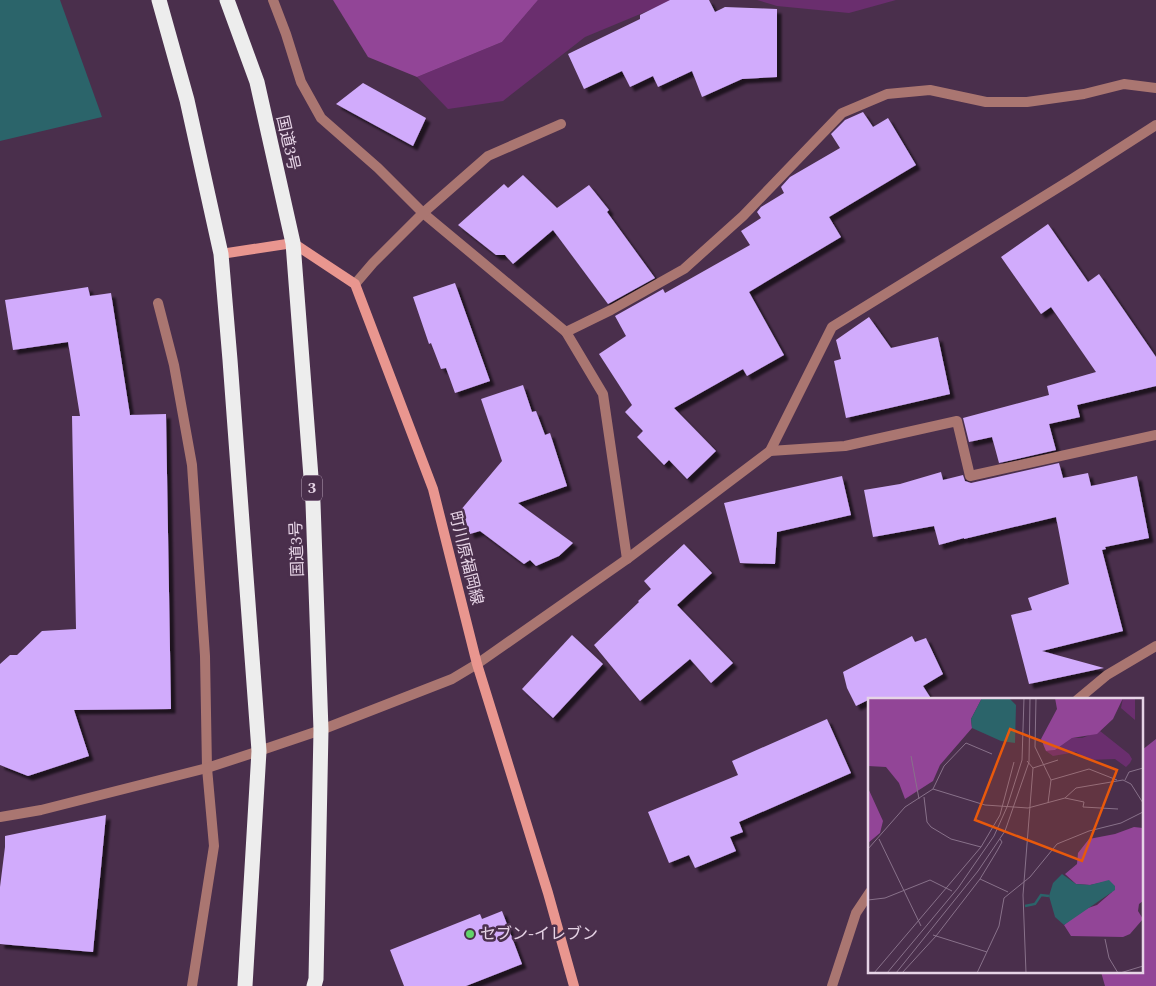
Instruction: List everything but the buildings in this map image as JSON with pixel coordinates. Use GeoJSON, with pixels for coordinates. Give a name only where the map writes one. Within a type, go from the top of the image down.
{"type":"FeatureCollection","features":[{"type":"Feature","properties":{"kind":"highway"},"geometry":{"type":"LineString","coordinates":[[159,0],[188,100],[221,254],[259,752],[245,986]]}},
{"type":"Feature","properties":{"kind":"highway","name":"国道3号"},"geometry":{"type":"LineString","coordinates":[[227,0],[257,82],[293,243],[313,503],[321,730],[316,979],[314,986]]}},
{"type":"Feature","properties":{"kind":"main road"},"geometry":{"type":"LineString","coordinates":[[221,254],[293,243],[355,284]]}},
{"type":"Feature","properties":{"kind":"main road","name":"町川原福岡線"},"geometry":{"type":"LineString","coordinates":[[355,284],[433,489],[477,664],[546,884],[574,986]]}},
{"type":"Feature","properties":{"kind":"street"},"geometry":{"type":"LineString","coordinates":[[273,0],[301,82],[321,118],[378,168],[423,213],[566,332],[603,394],[628,559]]}},
{"type":"Feature","properties":{"kind":"street"},"geometry":{"type":"LineString","coordinates":[[566,332],[611,310],[684,269],[743,216],[842,113],[888,94],[930,90],[986,102],[1027,102],[1084,94],[1124,84],[1156,88]]}},
{"type":"Feature","properties":{"kind":"street"},"geometry":{"type":"LineString","coordinates":[[355,284],[373,262],[423,213],[488,156],[562,124]]}},
{"type":"Feature","properties":{"kind":"street"},"geometry":{"type":"LineString","coordinates":[[0,817],[41,810],[207,768],[321,730],[452,679],[477,664],[628,559],[770,451],[832,326],[1072,179],[1156,125]]}},
{"type":"Feature","properties":{"kind":"street"},"geometry":{"type":"LineString","coordinates":[[158,303],[174,364],[192,465],[205,656],[207,768],[214,846],[192,986]]}},
{"type":"Feature","properties":{"kind":"street"},"geometry":{"type":"LineString","coordinates":[[770,451],[845,446],[957,421],[970,476],[1156,434]]}},
{"type":"Feature","properties":{"kind":"street"},"geometry":{"type":"LineString","coordinates":[[1079,698],[1107,675],[1156,646]]}},
{"type":"Feature","properties":{"kind":"street"},"geometry":{"type":"LineString","coordinates":[[832,986],[856,913],[868,895]]}},
{"type":"Feature","properties":{"kind":"shaded area"},"geometry":{"type":"Polygon","coordinates":[[[0,0],[60,0],[102,117],[0,141],[0,0]]]}},
{"type":"Feature","properties":{"kind":"shaded area"},"geometry":{"type":"Polygon","coordinates":[[[333,0],[538,0],[502,42],[417,77],[368,57],[333,0]]]}},
{"type":"Feature","properties":{"kind":"shaded area"},"geometry":{"type":"Polygon","coordinates":[[[538,0],[674,0],[585,37],[503,101],[448,109],[417,77],[502,42],[538,0]]]}},
{"type":"Feature","properties":{"kind":"shaded area"},"geometry":{"type":"Polygon","coordinates":[[[757,0],[896,0],[849,13],[777,6],[757,0]]]}},
{"type":"Feature","properties":{"kind":"shaded area"},"geometry":{"type":"Polygon","coordinates":[[[1156,739],[1156,986],[1105,986],[1102,974],[1144,974],[1144,748],[1156,739]]]}},
{"type":"Feature","properties":{"kind":"place","name":"セブン-イレブン"},"geometry":{"type":"Point","coordinates":[470,934]}}]}
